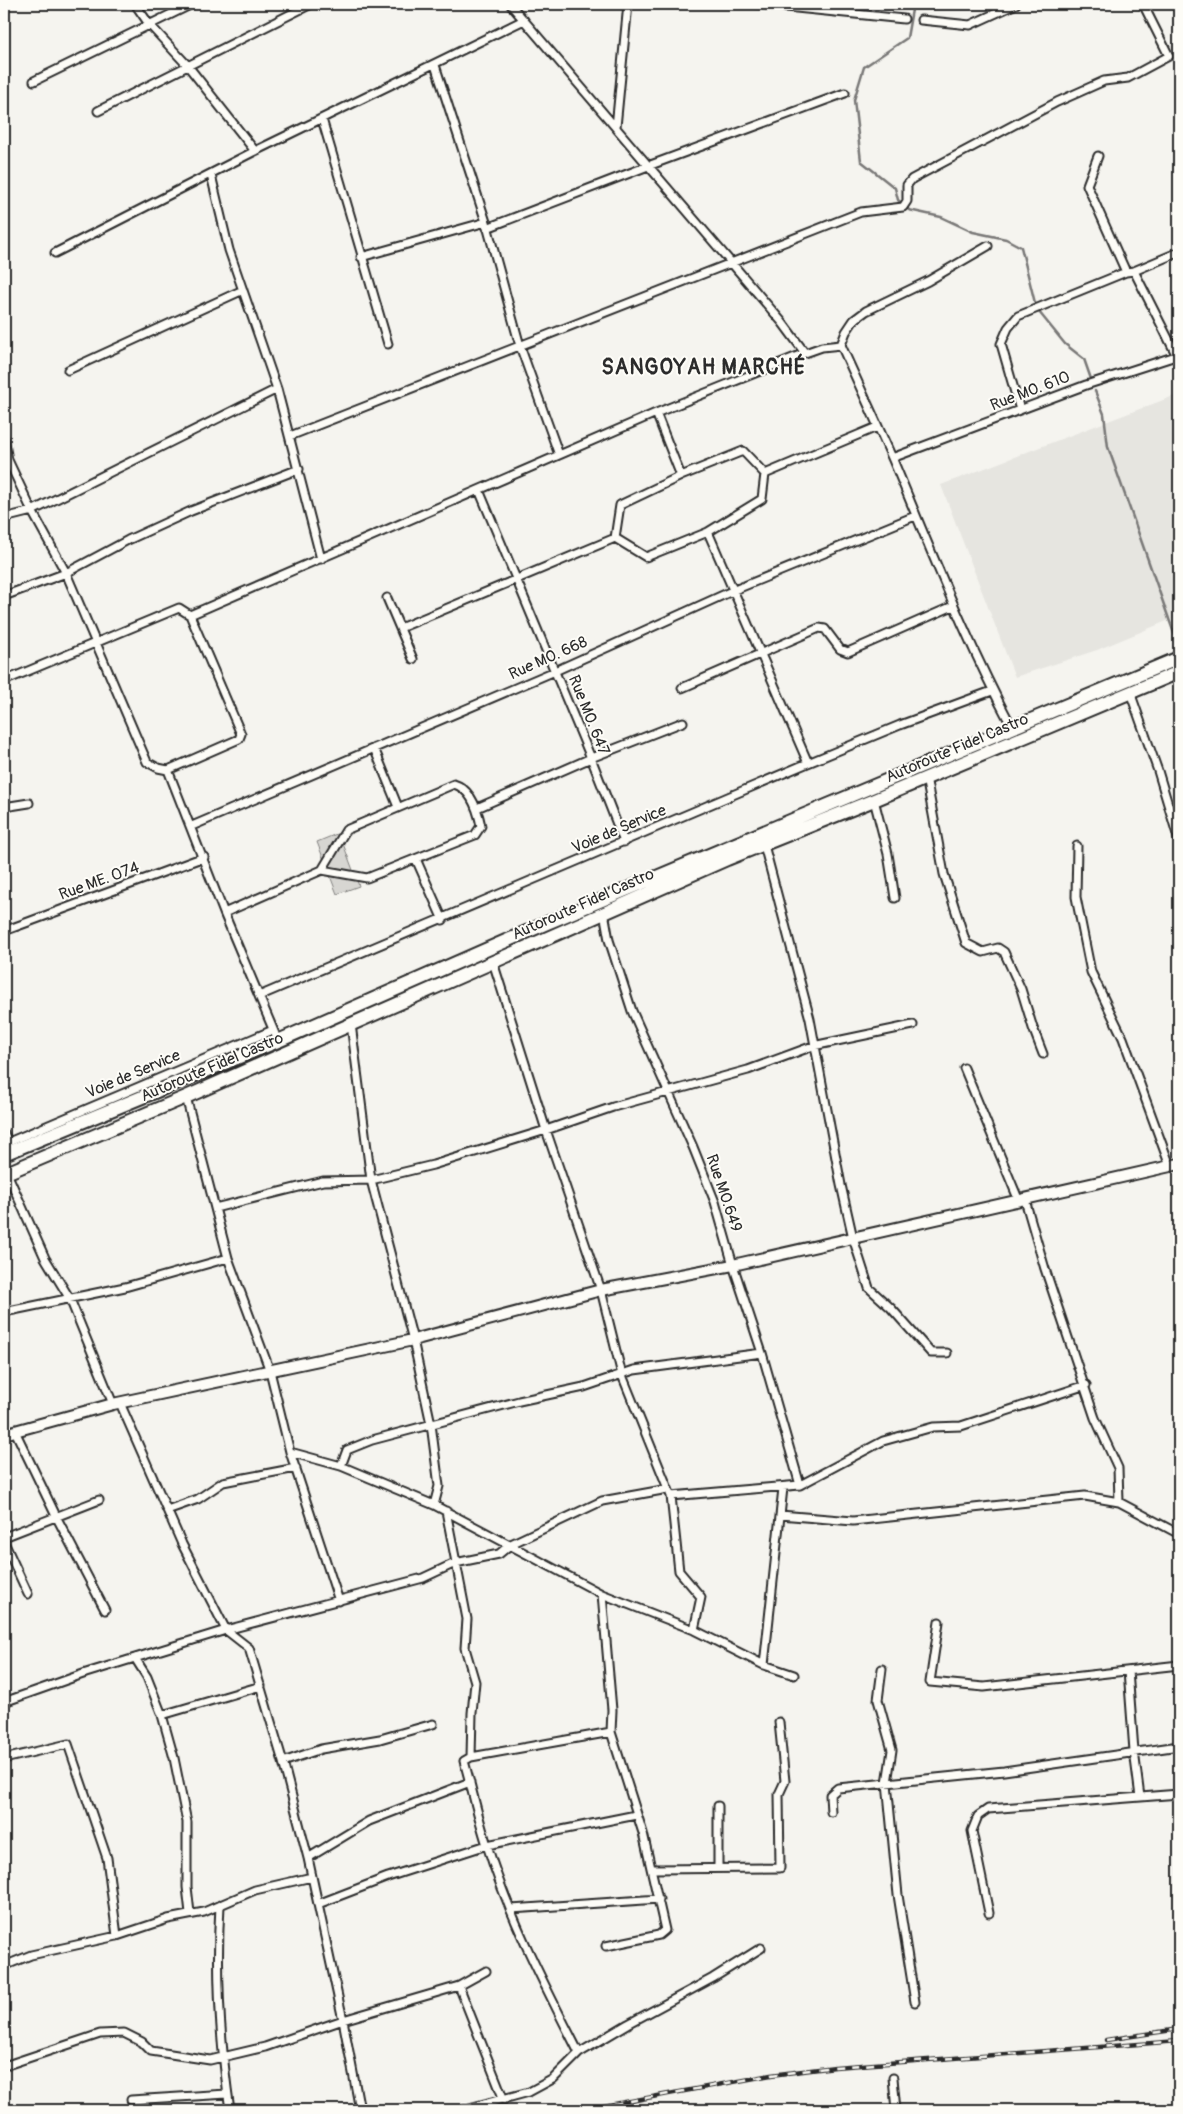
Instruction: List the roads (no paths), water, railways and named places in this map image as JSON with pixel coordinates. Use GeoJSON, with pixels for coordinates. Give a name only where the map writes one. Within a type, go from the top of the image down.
{"type":"FeatureCollection","features":[{"type":"Feature","properties":{"kind":"highway","name":"Autoroute Fidel Castro"},"geometry":{"type":"LineString","coordinates":[[4,1154],[70,1121],[546,924],[1179,658]]}},
{"type":"Feature","properties":{"kind":"highway","name":"Autoroute Fidel Castro"},"geometry":{"type":"LineString","coordinates":[[5,1173],[186,1096],[604,912],[1179,672]]}},
{"type":"Feature","properties":{"kind":"street"},"geometry":{"type":"LineString","coordinates":[[134,4],[149,24],[188,66],[255,151]]}},
{"type":"Feature","properties":{"kind":"street"},"geometry":{"type":"LineString","coordinates":[[34,81],[192,4]]}},
{"type":"Feature","properties":{"kind":"street"},"geometry":{"type":"LineString","coordinates":[[98,111],[311,4]]}},
{"type":"Feature","properties":{"kind":"street"},"geometry":{"type":"LineString","coordinates":[[510,4],[782,322],[804,353]]}},
{"type":"Feature","properties":{"kind":"street"},"geometry":{"type":"LineString","coordinates":[[616,127],[628,4]]}},
{"type":"Feature","properties":{"kind":"street"},"geometry":{"type":"LineString","coordinates":[[758,4],[904,19]]}},
{"type":"Feature","properties":{"kind":"street"},"geometry":{"type":"LineString","coordinates":[[921,20],[970,25],[1016,4]]}},
{"type":"Feature","properties":{"kind":"street"},"geometry":{"type":"LineString","coordinates":[[290,436],[861,212],[905,204],[908,181],[1057,102],[1104,81],[1128,78],[1169,56],[1143,4]]}},
{"type":"Feature","properties":{"kind":"street"},"geometry":{"type":"LineString","coordinates":[[55,253],[255,151],[524,20]]}},
{"type":"Feature","properties":{"kind":"street"},"geometry":{"type":"LineString","coordinates":[[435,65],[486,225],[520,346],[559,455]]}},
{"type":"Feature","properties":{"kind":"street"},"geometry":{"type":"LineString","coordinates":[[361,256],[486,225],[845,93]]}},
{"type":"Feature","properties":{"kind":"street"},"geometry":{"type":"LineString","coordinates":[[322,119],[388,344]]}},
{"type":"Feature","properties":{"kind":"street"},"geometry":{"type":"LineString","coordinates":[[1098,156],[1087,185],[1126,272]]}},
{"type":"Feature","properties":{"kind":"street"},"geometry":{"type":"LineString","coordinates":[[211,175],[229,250],[277,390],[321,559]]}},
{"type":"Feature","properties":{"kind":"street"},"geometry":{"type":"LineString","coordinates":[[988,246],[928,281],[866,311],[854,320],[846,332],[841,345],[892,458],[953,606],[992,691],[1012,728]]}},
{"type":"Feature","properties":{"kind":"street"},"geometry":{"type":"LineString","coordinates":[[1020,410],[1001,344],[1008,328],[1018,316],[1179,252]]}},
{"type":"Feature","properties":{"kind":"street"},"geometry":{"type":"LineString","coordinates":[[1134,271],[1178,356]]}},
{"type":"Feature","properties":{"kind":"street"},"geometry":{"type":"LineString","coordinates":[[68,370],[243,290]]}},
{"type":"Feature","properties":{"kind":"street"},"geometry":{"type":"LineString","coordinates":[[190,615],[656,413],[804,353],[822,347],[841,345]]}},
{"type":"Feature","properties":{"kind":"street","name":"Rue MO. 610"},"geometry":{"type":"LineString","coordinates":[[892,458],[1086,385],[1178,356]]}},
{"type":"Feature","properties":{"kind":"street"},"geometry":{"type":"LineString","coordinates":[[4,518],[32,510],[277,390]]}},
{"type":"Feature","properties":{"kind":"street"},"geometry":{"type":"LineString","coordinates":[[656,413],[681,476]]}},
{"type":"Feature","properties":{"kind":"street"},"geometry":{"type":"LineString","coordinates":[[766,474],[877,426]]}},
{"type":"Feature","properties":{"kind":"street"},"geometry":{"type":"LineString","coordinates":[[4,438],[8,460],[66,573],[95,644],[147,762],[158,768],[168,770],[239,739],[241,734],[190,615],[179,608],[95,644],[4,681]]}},
{"type":"Feature","properties":{"kind":"street"},"geometry":{"type":"LineString","coordinates":[[615,538],[620,505],[681,476],[743,451],[766,474]]}},
{"type":"Feature","properties":{"kind":"street"},"geometry":{"type":"LineString","coordinates":[[4,596],[66,573],[128,540],[192,511],[298,469]]}},
{"type":"Feature","properties":{"kind":"street"},"geometry":{"type":"LineString","coordinates":[[615,538],[646,557],[708,532],[762,499],[766,474]]}},
{"type":"Feature","properties":{"kind":"street","name":"Rue MO. 647"},"geometry":{"type":"LineString","coordinates":[[479,490],[624,842]]}},
{"type":"Feature","properties":{"kind":"street","name":"Rue MO. 668"},"geometry":{"type":"LineString","coordinates":[[192,826],[555,671],[732,591],[915,516]]}},
{"type":"Feature","properties":{"kind":"street"},"geometry":{"type":"LineString","coordinates":[[708,532],[760,655],[786,708],[808,763]]}},
{"type":"Feature","properties":{"kind":"street"},"geometry":{"type":"LineString","coordinates":[[400,628],[615,538]]}},
{"type":"Feature","properties":{"kind":"street"},"geometry":{"type":"LineString","coordinates":[[387,598],[413,659]]}},
{"type":"Feature","properties":{"kind":"street"},"geometry":{"type":"LineString","coordinates":[[682,688],[823,628],[840,649],[848,652],[953,606]]}},
{"type":"Feature","properties":{"kind":"street","name":"Voie de Service"},"geometry":{"type":"LineString","coordinates":[[259,996],[443,920],[808,763],[900,725],[992,691]]}},
{"type":"Feature","properties":{"kind":"street"},"geometry":{"type":"LineString","coordinates":[[1130,692],[1158,771],[1179,842]]}},
{"type":"Feature","properties":{"kind":"street"},"geometry":{"type":"LineString","coordinates":[[478,808],[591,758],[683,722]]}},
{"type":"Feature","properties":{"kind":"street"},"geometry":{"type":"LineString","coordinates":[[374,748],[398,807]]}},
{"type":"Feature","properties":{"kind":"street"},"geometry":{"type":"LineString","coordinates":[[168,770],[275,1036]]}},
{"type":"Feature","properties":{"kind":"street"},"geometry":{"type":"LineString","coordinates":[[926,777],[944,874],[966,943],[983,952],[998,948],[1004,952],[1022,989],[1033,1028],[1043,1054]]}},
{"type":"Feature","properties":{"kind":"street"},"geometry":{"type":"LineString","coordinates":[[224,913],[322,870],[367,878],[475,835],[480,826],[478,808],[464,789],[454,784],[346,830],[322,870]]}},
{"type":"Feature","properties":{"kind":"street"},"geometry":{"type":"LineString","coordinates":[[874,800],[888,854],[895,898]]}},
{"type":"Feature","properties":{"kind":"street"},"geometry":{"type":"LineString","coordinates":[[4,808],[29,803]]}},
{"type":"Feature","properties":{"kind":"street"},"geometry":{"type":"LineString","coordinates":[[764,845],[810,1019],[813,1046],[834,1156],[853,1238],[869,1288],[891,1308],[931,1353],[948,1353]]}},
{"type":"Feature","properties":{"kind":"street"},"geometry":{"type":"LineString","coordinates":[[4,1434],[116,1404],[413,1340],[601,1290],[853,1238],[1175,1165],[1123,1038],[1091,972],[1076,897],[1077,846]]}},
{"type":"Feature","properties":{"kind":"street","name":"Rue ME. 074"},"geometry":{"type":"LineString","coordinates":[[4,931],[204,857]]}},
{"type":"Feature","properties":{"kind":"street"},"geometry":{"type":"LineString","coordinates":[[416,859],[443,920]]}},
{"type":"Feature","properties":{"kind":"street","name":"Rue MO.649"},"geometry":{"type":"LineString","coordinates":[[604,912],[610,940],[632,1011],[693,1147],[715,1202],[762,1353],[798,1486]]}},
{"type":"Feature","properties":{"kind":"street"},"geometry":{"type":"LineString","coordinates":[[493,962],[546,1130],[601,1290],[622,1374],[669,1492],[679,1572],[702,1598],[694,1630]]}},
{"type":"Feature","properties":{"kind":"street"},"geometry":{"type":"LineString","coordinates":[[351,1024],[371,1180],[413,1340],[431,1424],[439,1486],[434,1505]]}},
{"type":"Feature","properties":{"kind":"street"},"geometry":{"type":"LineString","coordinates":[[215,1208],[323,1181],[371,1180],[432,1165],[614,1107],[748,1070],[813,1046],[913,1025]]}},
{"type":"Feature","properties":{"kind":"street"},"geometry":{"type":"LineString","coordinates":[[964,1068],[1022,1200],[1096,1418],[1118,1468],[1119,1502]]}},
{"type":"Feature","properties":{"kind":"street"},"geometry":{"type":"LineString","coordinates":[[186,1096],[228,1258],[270,1370],[290,1452],[338,1601]]}},
{"type":"Feature","properties":{"kind":"street"},"geometry":{"type":"LineString","coordinates":[[4,1133],[6,1143],[70,1121]]}},
{"type":"Feature","properties":{"kind":"street"},"geometry":{"type":"LineString","coordinates":[[5,1173],[45,1258],[70,1299],[116,1404],[182,1544],[226,1630],[249,1648],[283,1762],[308,1858],[343,2020],[360,2110]]}},
{"type":"Feature","properties":{"kind":"street"},"geometry":{"type":"LineString","coordinates":[[4,1312],[125,1287],[228,1258]]}},
{"type":"Feature","properties":{"kind":"street"},"geometry":{"type":"LineString","coordinates":[[341,1466],[347,1450],[372,1440],[431,1424],[519,1401],[584,1387],[634,1370],[762,1353]]}},
{"type":"Feature","properties":{"kind":"street"},"geometry":{"type":"LineString","coordinates":[[4,1702],[226,1630],[422,1578],[455,1563],[499,1554],[511,1544],[602,1501],[669,1492],[798,1486],[883,1441],[933,1427],[961,1426],[1086,1385]]}},
{"type":"Feature","properties":{"kind":"street"},"geometry":{"type":"LineString","coordinates":[[15,1431],[57,1518],[105,1610]]}},
{"type":"Feature","properties":{"kind":"street"},"geometry":{"type":"LineString","coordinates":[[290,1452],[341,1466],[434,1505],[511,1544],[602,1594],[694,1630],[764,1665],[794,1676]]}},
{"type":"Feature","properties":{"kind":"street"},"geometry":{"type":"LineString","coordinates":[[167,1510],[198,1499],[223,1482],[296,1468]]}},
{"type":"Feature","properties":{"kind":"street"},"geometry":{"type":"LineString","coordinates":[[764,1665],[783,1488]]}},
{"type":"Feature","properties":{"kind":"street"},"geometry":{"type":"LineString","coordinates":[[780,1515],[853,1522],[1085,1496],[1119,1502],[1179,1534]]}},
{"type":"Feature","properties":{"kind":"street"},"geometry":{"type":"LineString","coordinates":[[4,1537],[57,1518],[99,1500]]}},
{"type":"Feature","properties":{"kind":"street"},"geometry":{"type":"LineString","coordinates":[[446,1511],[467,1619],[465,1648],[475,1682],[471,1757]]}},
{"type":"Feature","properties":{"kind":"street"},"geometry":{"type":"LineString","coordinates":[[4,1542],[28,1594]]}},
{"type":"Feature","properties":{"kind":"street"},"geometry":{"type":"LineString","coordinates":[[602,1594],[612,1710],[611,1732],[643,1833],[665,1930],[664,1933],[606,1946]]}},
{"type":"Feature","properties":{"kind":"street"},"geometry":{"type":"LineString","coordinates":[[939,1622],[930,1682],[984,1687],[1179,1665]]}},
{"type":"Feature","properties":{"kind":"street"},"geometry":{"type":"LineString","coordinates":[[135,1658],[146,1677],[162,1716],[174,1758],[187,1822],[187,1888],[190,1913]]}},
{"type":"Feature","properties":{"kind":"street"},"geometry":{"type":"LineString","coordinates":[[882,1669],[878,1700],[892,1750],[887,1783],[898,1894],[915,2002]]}},
{"type":"Feature","properties":{"kind":"street"},"geometry":{"type":"LineString","coordinates":[[1128,1671],[1134,1752],[1140,1797]]}},
{"type":"Feature","properties":{"kind":"street"},"geometry":{"type":"LineString","coordinates":[[162,1716],[261,1686]]}},
{"type":"Feature","properties":{"kind":"street"},"geometry":{"type":"LineString","coordinates":[[652,1869],[780,1868],[779,1794],[785,1781],[779,1722]]}},
{"type":"Feature","properties":{"kind":"street"},"geometry":{"type":"LineString","coordinates":[[283,1762],[321,1749],[380,1739],[433,1724]]}},
{"type":"Feature","properties":{"kind":"street"},"geometry":{"type":"LineString","coordinates":[[579,2053],[545,1986],[510,1909],[487,1846],[464,1760],[471,1757],[611,1732]]}},
{"type":"Feature","properties":{"kind":"street"},"geometry":{"type":"LineString","coordinates":[[4,1759],[68,1744],[107,1858],[118,1936]]}},
{"type":"Feature","properties":{"kind":"street"},"geometry":{"type":"LineString","coordinates":[[831,1812],[830,1795],[838,1788],[1004,1771],[1179,1746]]}},
{"type":"Feature","properties":{"kind":"street"},"geometry":{"type":"LineString","coordinates":[[308,1858],[370,1821],[470,1782]]}},
{"type":"Feature","properties":{"kind":"street"},"geometry":{"type":"LineString","coordinates":[[989,1914],[972,1831],[978,1816],[988,1809],[1179,1794]]}},
{"type":"Feature","properties":{"kind":"street"},"geometry":{"type":"LineString","coordinates":[[718,1806],[718,1868]]}},
{"type":"Feature","properties":{"kind":"street"},"geometry":{"type":"LineString","coordinates":[[318,1904],[388,1877],[487,1846],[636,1815]]}},
{"type":"Feature","properties":{"kind":"street"},"geometry":{"type":"LineString","coordinates":[[4,1966],[31,1955],[118,1936],[190,1913],[204,1912],[255,1890],[312,1877]]}},
{"type":"Feature","properties":{"kind":"street"},"geometry":{"type":"LineString","coordinates":[[510,1909],[659,1899]]}},
{"type":"Feature","properties":{"kind":"street"},"geometry":{"type":"LineString","coordinates":[[220,1905],[217,1952],[222,2056],[230,2110]]}},
{"type":"Feature","properties":{"kind":"street"},"geometry":{"type":"LineString","coordinates":[[462,2110],[529,2092],[553,2079],[579,2053],[713,1978],[761,1948]]}},
{"type":"Feature","properties":{"kind":"street"},"geometry":{"type":"LineString","coordinates":[[4,2066],[100,2034],[124,2033],[142,2042],[151,2052],[210,2060],[265,2047],[343,2020],[459,1986],[486,1971]]}},
{"type":"Feature","properties":{"kind":"street"},"geometry":{"type":"LineString","coordinates":[[459,1986],[504,2100]]}},
{"type":"Feature","properties":{"kind":"street"},"geometry":{"type":"LineString","coordinates":[[893,2078],[896,2110]]}},
{"type":"Feature","properties":{"kind":"street"},"geometry":{"type":"LineString","coordinates":[[131,2100],[228,2094]]}},
{"type":"Feature","properties":{"kind":"waterway"},"geometry":{"type":"LineString","coordinates":[[913,4],[907,38],[864,67],[854,100],[861,161],[895,188],[898,200],[909,210],[941,217],[973,232],[1006,239],[1021,247],[1035,303]]}},
{"type":"Feature","properties":{"kind":"waterway"},"geometry":{"type":"LineString","coordinates":[[1039,312],[1065,344],[1084,359],[1091,379]]}},
{"type":"Feature","properties":{"kind":"waterway"},"geometry":{"type":"LineString","coordinates":[[1095,391],[1104,414],[1108,447],[1175,636]]}},
{"type":"Feature","properties":{"kind":"railway"},"geometry":{"type":"LineString","coordinates":[[1106,2040],[1179,2029]]}},
{"type":"Feature","properties":{"kind":"railway"},"geometry":{"type":"LineString","coordinates":[[582,2110],[771,2075],[835,2067],[1179,2041]]}},
{"type":"Feature","properties":{"kind":"district","name":"SANGOYAH MARCHÉ"},"geometry":{"type":"Point","coordinates":[704,367]}}]}
